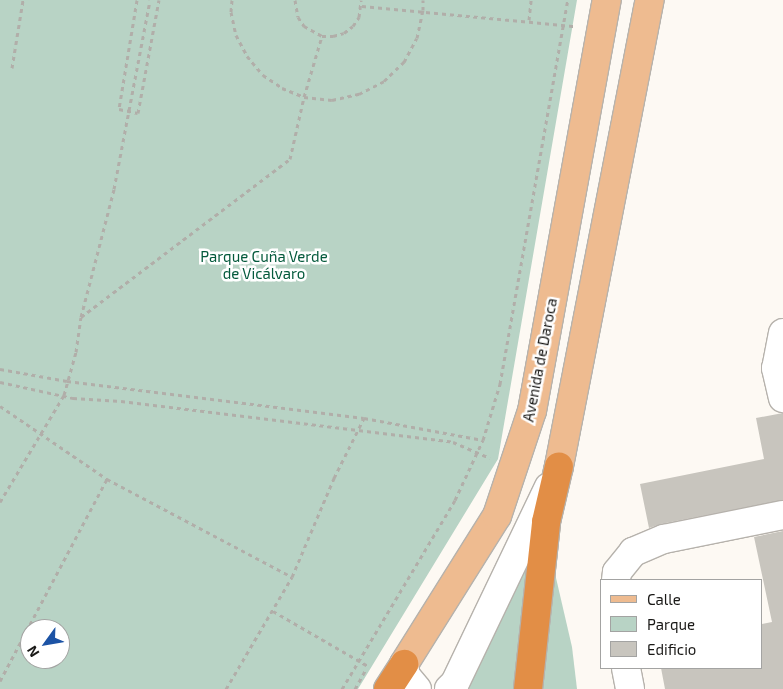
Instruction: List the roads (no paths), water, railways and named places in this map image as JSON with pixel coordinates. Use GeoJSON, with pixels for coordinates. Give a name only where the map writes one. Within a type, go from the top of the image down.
{"type":"FeatureCollection","features":[{"type":"Feature","properties":{"kind":"highway"},"geometry":{"type":"LineString","coordinates":[[528,689],[546,522],[559,466]]}},
{"type":"Feature","properties":{"kind":"highway"},"geometry":{"type":"LineString","coordinates":[[388,689],[404,664]]}},
{"type":"Feature","properties":{"kind":"main road","name":"Avenida de Daroca"},"geometry":{"type":"LineString","coordinates":[[404,664],[497,516],[532,411],[607,0]]}},
{"type":"Feature","properties":{"kind":"main road"},"geometry":{"type":"LineString","coordinates":[[559,466],[650,0]]}},
{"type":"Feature","properties":{"kind":"street"},"geometry":{"type":"LineString","coordinates":[[782,341],[776,368],[783,398]]}},
{"type":"Feature","properties":{"kind":"street"},"geometry":{"type":"LineString","coordinates":[[449,689],[455,684],[559,466]]}},
{"type":"Feature","properties":{"kind":"street"},"geometry":{"type":"LineString","coordinates":[[616,579],[617,572],[633,552],[664,539],[783,515]]}},
{"type":"Feature","properties":{"kind":"street"},"geometry":{"type":"LineString","coordinates":[[404,664],[406,676],[417,689]]}},
{"type":"Feature","properties":{"kind":"street"},"geometry":{"type":"LineString","coordinates":[[626,669],[630,689]]}},
{"type":"Feature","properties":{"kind":"park label","name":"Parque Cuña Verde de Vicálvaro"},"geometry":{"type":"Point","coordinates":[264,264]}}]}
